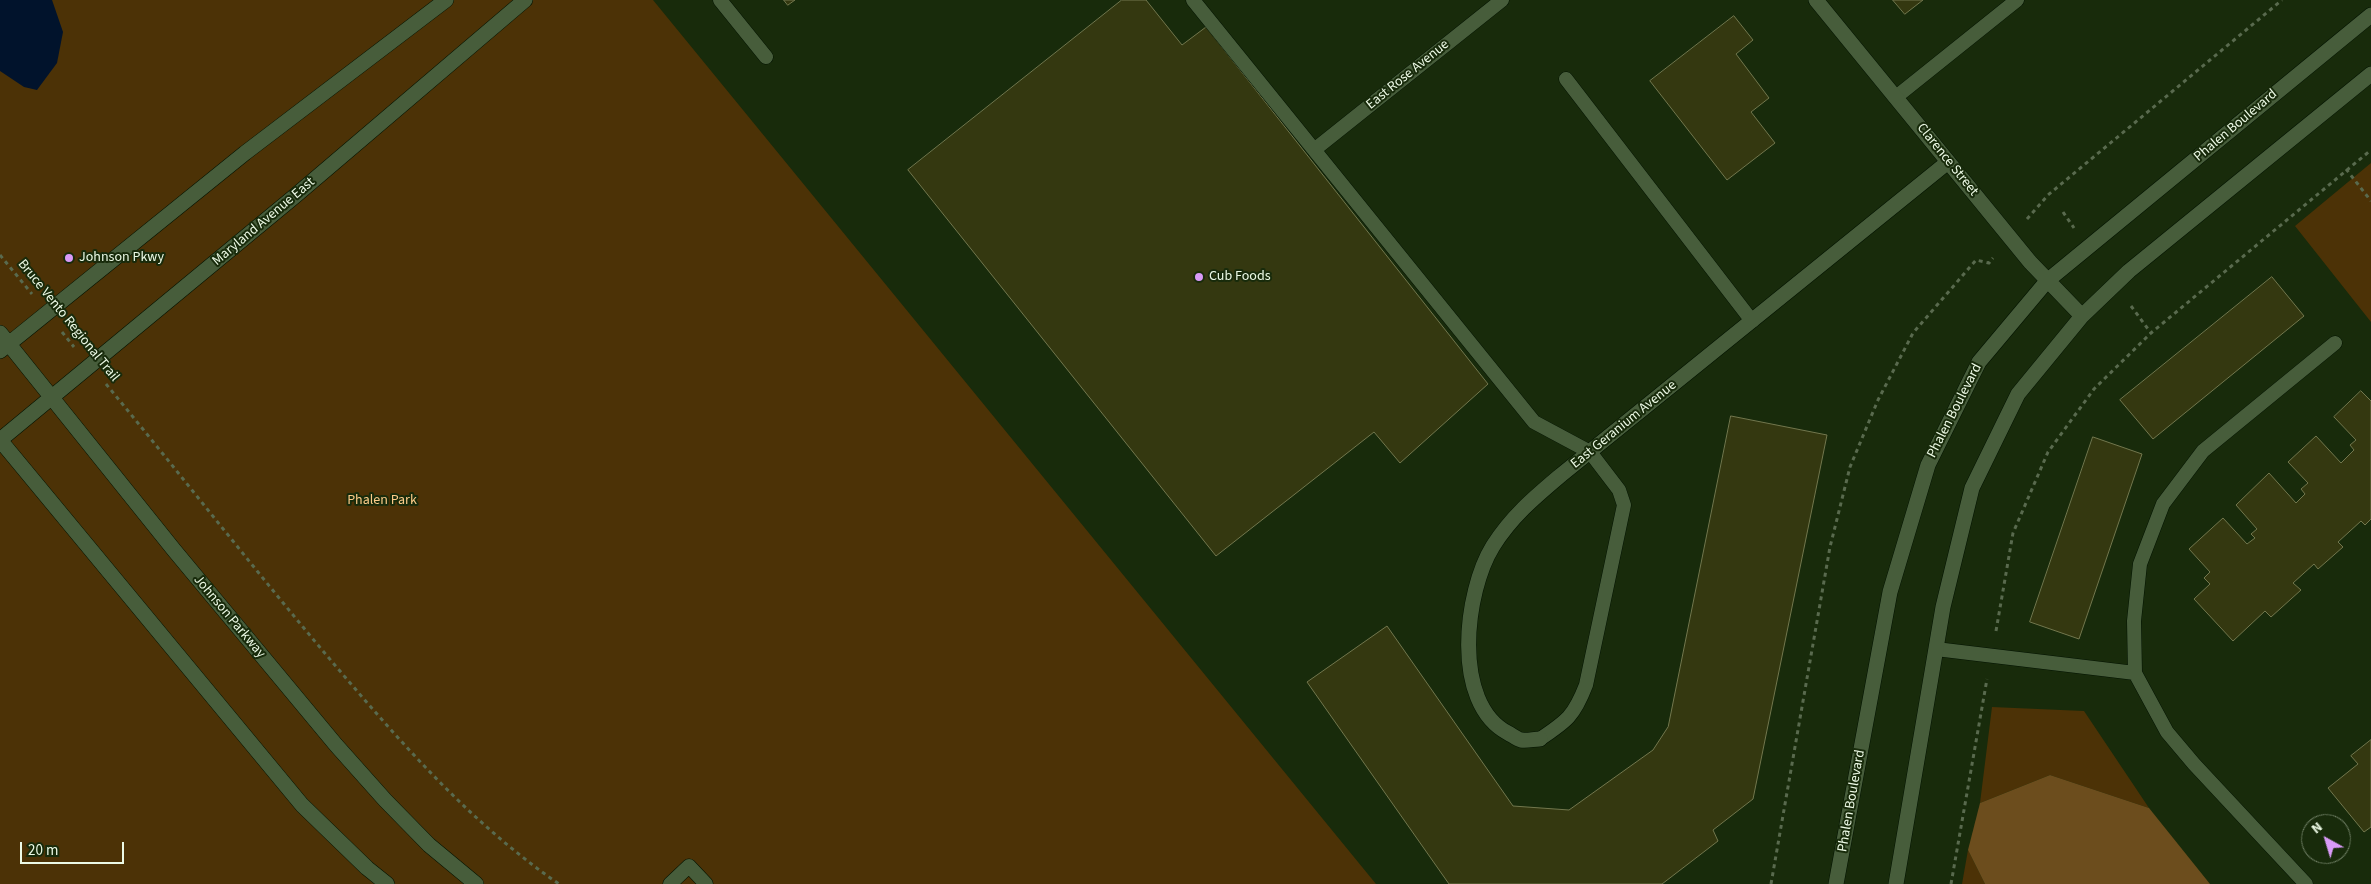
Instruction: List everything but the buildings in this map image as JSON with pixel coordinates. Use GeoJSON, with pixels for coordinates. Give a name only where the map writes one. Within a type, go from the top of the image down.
{"type":"FeatureCollection","features":[{"type":"Feature","properties":{"kind":"main road"},"geometry":{"type":"LineString","coordinates":[[3,343],[46,313],[245,153],[446,0]]}},
{"type":"Feature","properties":{"kind":"main road","name":"Maryland Avenue East"},"geometry":{"type":"LineString","coordinates":[[0,440],[295,196],[525,0]]}},
{"type":"Feature","properties":{"kind":"main road","name":"Clarence Street"},"geometry":{"type":"LineString","coordinates":[[1816,0],[2047,281],[2082,316]]}},
{"type":"Feature","properties":{"kind":"main road","name":"Phalen Boulevard"},"geometry":{"type":"LineString","coordinates":[[1836,884],[1890,592],[1928,466],[1979,362],[2047,281],[2371,15]]}},
{"type":"Feature","properties":{"kind":"main road"},"geometry":{"type":"LineString","coordinates":[[1896,884],[1943,607],[1972,488],[2018,394],[2082,316],[2130,271],[2371,74]]}},
{"type":"Feature","properties":{"kind":"main road","name":"East Geranium Avenue"},"geometry":{"type":"LineString","coordinates":[[1540,739],[1521,740],[1498,728],[1481,706],[1471,672],[1468,629],[1475,588],[1493,547],[1520,510],[1948,162]]}},
{"type":"Feature","properties":{"kind":"main road","name":"Johnson Parkway"},"geometry":{"type":"LineString","coordinates":[[3,343],[52,397],[174,550],[336,745],[385,800],[429,845],[476,884]]}},
{"type":"Feature","properties":{"kind":"main road"},"geometry":{"type":"LineString","coordinates":[[0,440],[302,805],[367,868],[387,884]]}},
{"type":"Feature","properties":{"kind":"lane"},"geometry":{"type":"LineString","coordinates":[[720,0],[766,57]]}},
{"type":"Feature","properties":{"kind":"lane"},"geometry":{"type":"LineString","coordinates":[[1193,0],[1534,422],[1590,452],[1620,490],[1624,505],[1586,686],[1577,707],[1564,723],[1540,739]]}},
{"type":"Feature","properties":{"kind":"lane","name":"East Rose Avenue"},"geometry":{"type":"LineString","coordinates":[[1314,150],[1502,0]]}},
{"type":"Feature","properties":{"kind":"lane"},"geometry":{"type":"LineString","coordinates":[[1896,97],[2016,0]]}},
{"type":"Feature","properties":{"kind":"lane"},"geometry":{"type":"LineString","coordinates":[[1566,80],[1752,321]]}},
{"type":"Feature","properties":{"kind":"lane"},"geometry":{"type":"LineString","coordinates":[[2306,884],[2194,764],[2173,738],[2135,673],[2134,621],[2140,564],[2163,504],[2203,452],[2335,343]]}},
{"type":"Feature","properties":{"kind":"lane"},"geometry":{"type":"LineString","coordinates":[[1936,649],[2135,673]]}},
{"type":"Feature","properties":{"kind":"lane"},"geometry":{"type":"LineString","coordinates":[[670,884],[689,866],[706,884]]}},
{"type":"Feature","properties":{"kind":"path"},"geometry":{"type":"LineString","coordinates":[[2041,204],[2055,188],[2282,0]]}},
{"type":"Feature","properties":{"kind":"path"},"geometry":{"type":"LineString","coordinates":[[1951,884],[2013,533],[2048,452],[2094,389],[2151,333],[2371,150]]}},
{"type":"Feature","properties":{"kind":"path"},"geometry":{"type":"LineString","coordinates":[[2346,169],[2371,201]]}},
{"type":"Feature","properties":{"kind":"path","name":"Bruce Vento Regional Trail"},"geometry":{"type":"LineString","coordinates":[[0,255],[318,646],[414,758],[525,861],[559,884]]}},
{"type":"Feature","properties":{"kind":"path"},"geometry":{"type":"LineString","coordinates":[[1771,884],[1830,547],[1850,467],[1878,400],[1913,333],[1976,260],[1989,263]]}},
{"type":"Feature","properties":{"kind":"path"},"geometry":{"type":"LineString","coordinates":[[2136,314],[2151,333]]}},
{"type":"Feature","properties":{"kind":"green space","name":"Phalen Park"},"geometry":{"type":"Polygon","coordinates":[[[0,0],[653,0],[1376,884],[0,884],[0,0]]]}},
{"type":"Feature","properties":{"kind":"green space"},"geometry":{"type":"Polygon","coordinates":[[[2371,163],[2371,322],[2295,226],[2371,163]]]}},
{"type":"Feature","properties":{"kind":"green space"},"geometry":{"type":"Polygon","coordinates":[[[1992,707],[2084,711],[2149,808],[2050,775],[1980,803],[1992,707]]]}},
{"type":"Feature","properties":{"kind":"green space"},"geometry":{"type":"Polygon","coordinates":[[[1968,850],[1985,884],[1962,884],[1968,850]]]}},
{"type":"Feature","properties":{"kind":"shaded area"},"geometry":{"type":"Polygon","coordinates":[[[2050,775],[2149,808],[2210,884],[1985,884],[1968,850],[1980,803],[2050,775]]]}},
{"type":"Feature","properties":{"kind":"water"},"geometry":{"type":"Polygon","coordinates":[[[0,0],[52,0],[63,32],[57,63],[37,90],[24,87],[0,71],[0,0]]]}},
{"type":"Feature","properties":{"kind":"place","name":"Johnson Pkwy"},"geometry":{"type":"Point","coordinates":[69,258]}},
{"type":"Feature","properties":{"kind":"place","name":"Cub Foods"},"geometry":{"type":"Point","coordinates":[1199,277]}}]}
